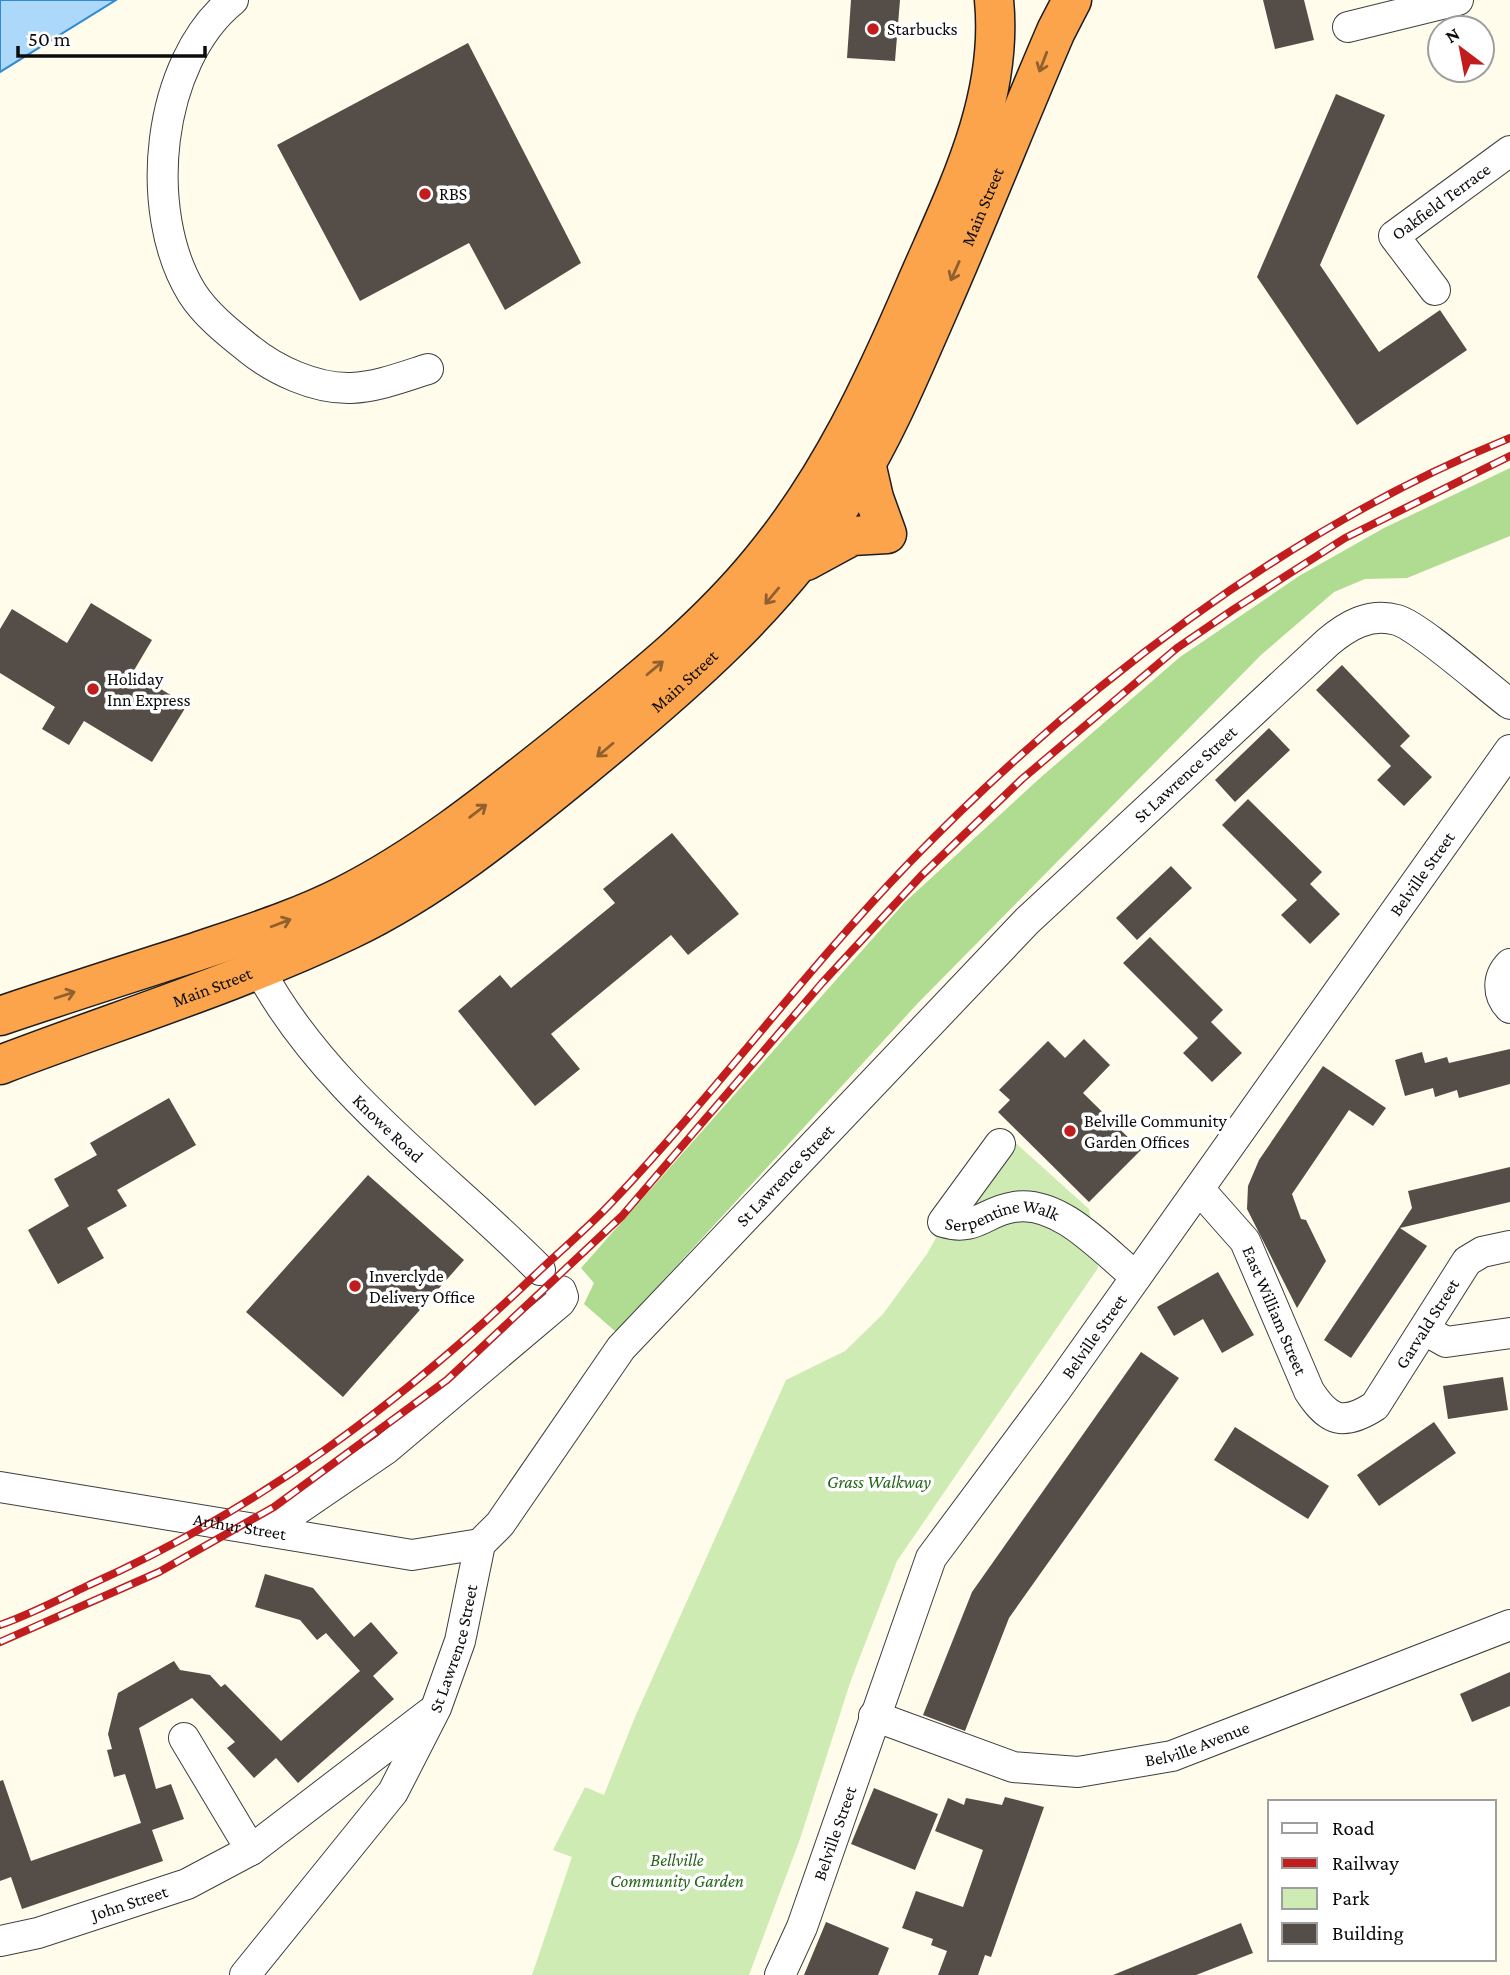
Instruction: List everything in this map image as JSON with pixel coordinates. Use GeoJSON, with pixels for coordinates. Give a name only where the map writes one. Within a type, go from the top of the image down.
{"type":"FeatureCollection","features":[{"type":"Feature","properties":{"kind":"highway","name":"Main Street"},"geometry":{"type":"LineString","coordinates":[[0,1016],[265,929],[354,890],[422,850],[470,817],[696,631],[759,564],[786,530],[828,465],[872,383],[960,182],[978,132],[992,73],[994,0]]}},
{"type":"Feature","properties":{"kind":"highway","name":"Main Street"},"geometry":{"type":"LineString","coordinates":[[0,1065],[259,970],[349,930],[397,904],[496,836],[702,668],[752,619],[828,524],[866,463],[909,377],[988,196],[1051,41],[1072,0]]}},
{"type":"Feature","properties":{"kind":"highway"},"geometry":{"type":"LineString","coordinates":[[797,566],[852,536],[887,534],[874,498],[866,463]]}},
{"type":"Feature","properties":{"kind":"street"},"geometry":{"type":"LineString","coordinates":[[233,0],[222,9],[189,58],[169,109],[160,177],[173,252],[193,294],[221,326],[265,362],[307,381],[349,388],[394,380],[428,369]]}},
{"type":"Feature","properties":{"kind":"street"},"geometry":{"type":"LineString","coordinates":[[1348,27],[1458,0]]}},
{"type":"Feature","properties":{"kind":"street","name":"Oakfield Terrace"},"geometry":{"type":"LineString","coordinates":[[1435,290],[1394,236],[1510,151]]}},
{"type":"Feature","properties":{"kind":"street","name":"St Lawrence Street"},"geometry":{"type":"LineString","coordinates":[[245,1975],[393,1792],[436,1708],[460,1641],[480,1544],[500,1524],[621,1348],[1027,921],[1340,632],[1369,618],[1396,619],[1510,704]]}},
{"type":"Feature","properties":{"kind":"street","name":"Belville Street"},"geometry":{"type":"LineString","coordinates":[[780,1975],[802,1927],[931,1558],[1136,1277],[1510,750]]}},
{"type":"Feature","properties":{"kind":"street"},"geometry":{"type":"LineString","coordinates":[[1510,964],[1501,976],[1499,986],[1501,996],[1510,1008]]}},
{"type":"Feature","properties":{"kind":"street","name":"Knowe Road"},"geometry":{"type":"LineString","coordinates":[[259,970],[289,1020],[361,1102],[551,1281],[563,1297],[386,1448],[266,1531]]}},
{"type":"Feature","properties":{"kind":"street","name":"Serpentine Walk"},"geometry":{"type":"LineString","coordinates":[[1000,1144],[943,1222],[961,1227],[1013,1206],[1042,1207],[1074,1227],[1136,1277]]}},
{"type":"Feature","properties":{"kind":"street","name":"East William Street"},"geometry":{"type":"LineString","coordinates":[[1199,1189],[1245,1241],[1309,1391],[1320,1408],[1339,1419],[1356,1419]]}},
{"type":"Feature","properties":{"kind":"street","name":"Garvald Street"},"geometry":{"type":"LineString","coordinates":[[1356,1419],[1375,1406],[1467,1261],[1482,1252],[1510,1246]]}},
{"type":"Feature","properties":{"kind":"street"},"geometry":{"type":"LineString","coordinates":[[1425,1330],[1446,1342],[1510,1333]]}},
{"type":"Feature","properties":{"kind":"street","name":"Arthur Street"},"geometry":{"type":"LineString","coordinates":[[0,1487],[412,1555],[480,1544]]}},
{"type":"Feature","properties":{"kind":"street","name":"Belville Avenue"},"geometry":{"type":"LineString","coordinates":[[874,1716],[1013,1767],[1078,1772],[1172,1756],[1510,1625]]}},
{"type":"Feature","properties":{"kind":"street","name":"John Street"},"geometry":{"type":"LineString","coordinates":[[0,1941],[38,1933],[187,1884],[251,1850],[436,1708]]}},
{"type":"Feature","properties":{"kind":"street"},"geometry":{"type":"LineString","coordinates":[[184,1738],[251,1850]]}},
{"type":"Feature","properties":{"kind":"green space"},"geometry":{"type":"Polygon","coordinates":[[[1510,468],[1510,536],[1407,578],[1365,579],[1334,592],[1261,655],[918,1003],[616,1332],[584,1304],[594,1283],[581,1268],[905,902],[1040,778],[1180,657],[1299,576],[1384,528],[1510,468]]]}},
{"type":"Feature","properties":{"kind":"green space","name":"Bellville Community Garden"},"geometry":{"type":"Polygon","coordinates":[[[998,1127],[1089,1209],[1098,1268],[897,1561],[851,1680],[800,1839],[749,1975],[532,1975],[572,1857],[553,1850],[585,1787],[604,1795],[635,1717],[786,1380],[845,1351],[883,1314],[927,1254],[998,1127]]]}},
{"type":"Feature","properties":{"kind":"water"},"geometry":{"type":"Polygon","coordinates":[[[0,0],[116,0],[0,72],[0,0]]]}},
{"type":"Feature","properties":{"kind":"building","name":"Starbucks"},"geometry":{"type":"Polygon","coordinates":[[[851,0],[900,0],[895,61],[847,58],[851,0]]]}},
{"type":"Feature","properties":{"kind":"building"},"geometry":{"type":"Polygon","coordinates":[[[1263,0],[1304,0],[1314,40],[1275,49],[1263,0]]]}},
{"type":"Feature","properties":{"kind":"building","name":"RBS"},"geometry":{"type":"Polygon","coordinates":[[[468,43],[581,263],[505,310],[469,243],[360,301],[277,145],[468,43]]]}},
{"type":"Feature","properties":{"kind":"building"},"geometry":{"type":"Polygon","coordinates":[[[1336,94],[1385,115],[1320,265],[1379,352],[1440,310],[1467,350],[1357,425],[1257,277],[1336,94]]]}},
{"type":"Feature","properties":{"kind":"building","name":"Holiday Inn Express"},"geometry":{"type":"Polygon","coordinates":[[[91,603],[152,640],[133,672],[187,705],[152,762],[84,721],[69,745],[42,729],[55,707],[0,673],[0,629],[12,609],[67,643],[91,603]]]}},
{"type":"Feature","properties":{"kind":"building"},"geometry":{"type":"Polygon","coordinates":[[[1342,665],[1410,736],[1400,746],[1432,777],[1404,806],[1377,780],[1391,766],[1316,690],[1342,665]]]}},
{"type":"Feature","properties":{"kind":"building"},"geometry":{"type":"Polygon","coordinates":[[[1269,728],[1290,750],[1235,802],[1215,780],[1269,728]]]}},
{"type":"Feature","properties":{"kind":"building"},"geometry":{"type":"Polygon","coordinates":[[[1248,799],[1322,872],[1310,884],[1340,914],[1310,944],[1281,915],[1297,900],[1222,825],[1248,799]]]}},
{"type":"Feature","properties":{"kind":"building"},"geometry":{"type":"Polygon","coordinates":[[[672,833],[739,914],[688,955],[671,935],[551,1034],[580,1069],[535,1106],[458,1011],[500,975],[511,988],[615,903],[603,889],[672,833]]]}},
{"type":"Feature","properties":{"kind":"building"},"geometry":{"type":"Polygon","coordinates":[[[1171,866],[1192,888],[1137,940],[1116,918],[1171,866]]]}},
{"type":"Feature","properties":{"kind":"building"},"geometry":{"type":"Polygon","coordinates":[[[1150,937],[1223,1010],[1211,1022],[1242,1053],[1212,1082],[1183,1053],[1198,1038],[1123,963],[1150,937]]]}},
{"type":"Feature","properties":{"kind":"building","name":"Belville Community Garden Offices"},"geometry":{"type":"Polygon","coordinates":[[[1084,1039],[1110,1065],[1083,1093],[1141,1150],[1089,1202],[998,1112],[1010,1100],[999,1090],[1048,1041],[1065,1058],[1084,1039]]]}},
{"type":"Feature","properties":{"kind":"building"},"geometry":{"type":"Polygon","coordinates":[[[1510,1049],[1510,1084],[1459,1098],[1457,1090],[1435,1097],[1433,1088],[1405,1096],[1395,1060],[1422,1052],[1425,1063],[1447,1057],[1449,1063],[1510,1049]]]}},
{"type":"Feature","properties":{"kind":"building"},"geometry":{"type":"Polygon","coordinates":[[[1323,1066],[1386,1108],[1373,1126],[1349,1110],[1292,1194],[1301,1219],[1306,1220],[1326,1261],[1297,1308],[1247,1209],[1248,1186],[1259,1160],[1323,1066]]]}},
{"type":"Feature","properties":{"kind":"building"},"geometry":{"type":"Polygon","coordinates":[[[169,1098],[196,1145],[117,1190],[127,1206],[87,1228],[104,1258],[58,1284],[28,1230],[69,1206],[54,1179],[97,1155],[90,1143],[169,1098]]]}},
{"type":"Feature","properties":{"kind":"building"},"geometry":{"type":"Polygon","coordinates":[[[1510,1167],[1510,1202],[1400,1228],[1427,1246],[1351,1358],[1324,1340],[1412,1208],[1408,1191],[1510,1167]]]}},
{"type":"Feature","properties":{"kind":"building","name":"Inverclyde Delivery Office"},"geometry":{"type":"Polygon","coordinates":[[[368,1175],[464,1260],[343,1397],[246,1312],[368,1175]]]}},
{"type":"Feature","properties":{"kind":"building"},"geometry":{"type":"Polygon","coordinates":[[[1218,1272],[1254,1335],[1222,1353],[1203,1319],[1174,1336],[1157,1307],[1218,1272]]]}},
{"type":"Feature","properties":{"kind":"building"},"geometry":{"type":"Polygon","coordinates":[[[1141,1352],[1179,1378],[1009,1618],[965,1731],[923,1715],[972,1592],[1141,1352]]]}},
{"type":"Feature","properties":{"kind":"building"},"geometry":{"type":"Polygon","coordinates":[[[1503,1377],[1508,1410],[1448,1419],[1443,1386],[1503,1377]]]}},
{"type":"Feature","properties":{"kind":"building"},"geometry":{"type":"Polygon","coordinates":[[[1434,1422],[1456,1453],[1379,1506],[1357,1475],[1434,1422]]]}},
{"type":"Feature","properties":{"kind":"building"},"geometry":{"type":"Polygon","coordinates":[[[1235,1427],[1329,1486],[1308,1519],[1214,1460],[1235,1427]]]}},
{"type":"Feature","properties":{"kind":"building"},"geometry":{"type":"Polygon","coordinates":[[[265,1574],[313,1588],[354,1637],[371,1622],[398,1653],[373,1676],[394,1699],[298,1783],[276,1758],[254,1778],[227,1748],[235,1742],[192,1698],[139,1728],[156,1789],[171,1784],[184,1819],[152,1830],[163,1861],[22,1909],[11,1877],[0,1881],[0,1781],[3,1780],[31,1861],[141,1823],[125,1774],[114,1777],[107,1750],[112,1749],[108,1734],[118,1693],[174,1661],[180,1670],[210,1675],[221,1687],[225,1684],[281,1741],[360,1671],[326,1633],[317,1640],[300,1620],[255,1607],[265,1574]]]}},
{"type":"Feature","properties":{"kind":"building"},"geometry":{"type":"Polygon","coordinates":[[[1510,1672],[1510,1706],[1472,1722],[1460,1694],[1510,1672]]]}},
{"type":"Feature","properties":{"kind":"building"},"geometry":{"type":"Polygon","coordinates":[[[874,1788],[938,1814],[915,1870],[851,1844],[874,1788]]]}},
{"type":"Feature","properties":{"kind":"building"},"geometry":{"type":"Polygon","coordinates":[[[1005,1797],[1044,1807],[991,1957],[985,1955],[978,1975],[938,1975],[947,1951],[931,1945],[933,1939],[902,1928],[916,1891],[963,1907],[983,1850],[935,1831],[948,1798],[964,1805],[966,1798],[1002,1805],[1005,1797]]]}},
{"type":"Feature","properties":{"kind":"building"},"geometry":{"type":"Polygon","coordinates":[[[826,1922],[889,1948],[878,1975],[804,1975],[826,1922]]]}},
{"type":"Feature","properties":{"kind":"building"},"geometry":{"type":"Polygon","coordinates":[[[1241,1923],[1253,1953],[1196,1975],[1113,1975],[1241,1923]]]}},
{"type":"Feature","properties":{"kind":"railway"},"geometry":{"type":"LineString","coordinates":[[0,1625],[151,1555],[212,1522],[326,1450],[380,1409],[484,1322],[604,1211],[871,904],[974,799],[1042,736],[1113,676],[1265,567],[1345,518],[1427,475],[1510,438]]}},
{"type":"Feature","properties":{"kind":"railway"},"geometry":{"type":"LineString","coordinates":[[0,1642],[159,1572],[274,1507],[447,1380],[622,1216],[822,983],[921,876],[1022,779],[1177,648],[1234,609],[1345,538],[1510,456]]}},
{"type":"Feature","properties":{"kind":"place","name":"Starbucks"},"geometry":{"type":"Point","coordinates":[873,29]}},
{"type":"Feature","properties":{"kind":"place","name":"RBS"},"geometry":{"type":"Point","coordinates":[425,194]}},
{"type":"Feature","properties":{"kind":"place","name":"Holiday Inn Express"},"geometry":{"type":"Point","coordinates":[93,689]}},
{"type":"Feature","properties":{"kind":"place","name":"Belville Community Garden Offices"},"geometry":{"type":"Point","coordinates":[1070,1131]}},
{"type":"Feature","properties":{"kind":"place","name":"Inverclyde Delivery Office"},"geometry":{"type":"Point","coordinates":[355,1286]}},
{"type":"Feature","properties":{"kind":"park label","name":"Grass Walkway"},"geometry":{"type":"Point","coordinates":[879,1482]}}]}
